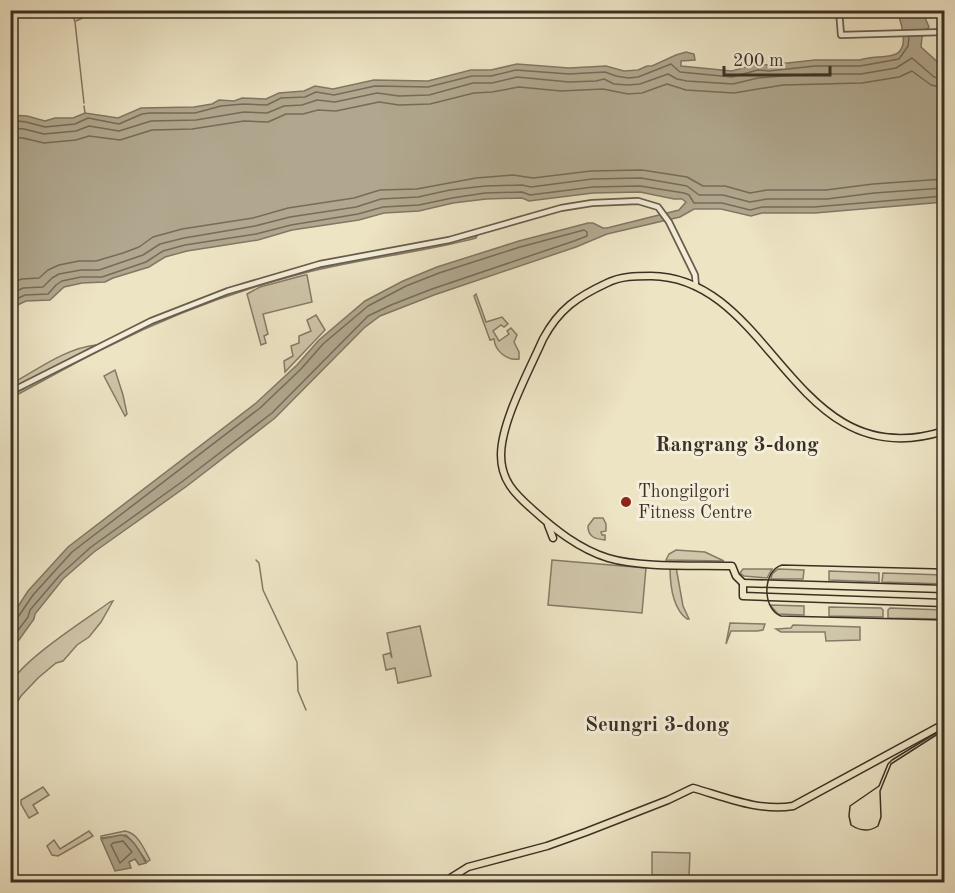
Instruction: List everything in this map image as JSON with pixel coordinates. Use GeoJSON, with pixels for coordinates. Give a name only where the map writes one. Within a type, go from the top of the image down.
{"type":"FeatureCollection","features":[{"type":"Feature","properties":{"kind":"main road"},"geometry":{"type":"LineString","coordinates":[[945,431],[916,437],[890,438],[867,433],[840,421],[816,403],[737,317],[718,300],[696,287],[671,278],[627,277],[591,291],[567,306],[555,319],[543,339],[503,436],[501,455],[504,476],[514,494],[581,547],[609,559],[732,566],[736,576],[744,583],[945,589]]}},
{"type":"Feature","properties":{"kind":"main road"},"geometry":{"type":"LineString","coordinates":[[542,518],[553,538]]}},
{"type":"Feature","properties":{"kind":"main road"},"geometry":{"type":"LineString","coordinates":[[744,583],[743,596],[945,603]]}},
{"type":"Feature","properties":{"kind":"main road"},"geometry":{"type":"LineString","coordinates":[[444,882],[468,867],[547,846],[659,804],[693,788],[761,806],[774,808],[793,806],[945,724]]}},
{"type":"Feature","properties":{"kind":"street"},"geometry":{"type":"LineString","coordinates":[[839,10],[841,35],[945,32]]}},
{"type":"Feature","properties":{"kind":"street"},"geometry":{"type":"LineString","coordinates":[[10,392],[159,317],[228,291],[276,276],[370,254],[449,240],[561,208],[638,201],[658,207],[669,222],[695,275],[696,287]]}},
{"type":"Feature","properties":{"kind":"shaded area"},"geometry":{"type":"Polygon","coordinates":[[[477,236],[453,244],[316,270],[222,298],[129,336],[11,398],[11,395],[116,340],[224,294],[287,275],[477,236]]]}},
{"type":"Feature","properties":{"kind":"shaded area"},"geometry":{"type":"Polygon","coordinates":[[[307,275],[312,302],[263,314],[268,334],[264,336],[266,343],[261,345],[247,294],[260,287],[307,275]]]}},
{"type":"Feature","properties":{"kind":"shaded area"},"geometry":{"type":"Polygon","coordinates":[[[476,294],[486,322],[502,317],[508,324],[504,327],[501,325],[493,331],[499,341],[509,334],[507,331],[511,328],[517,335],[514,342],[519,352],[519,359],[506,357],[499,351],[494,339],[490,340],[474,296],[476,294]]]}},
{"type":"Feature","properties":{"kind":"shaded area"},"geometry":{"type":"Polygon","coordinates":[[[316,315],[325,330],[285,372],[284,361],[293,356],[291,346],[299,343],[299,336],[311,331],[307,320],[316,315]]]}},
{"type":"Feature","properties":{"kind":"shaded area"},"geometry":{"type":"Polygon","coordinates":[[[96,345],[11,390],[11,384],[52,360],[74,350],[96,345]]]}},
{"type":"Feature","properties":{"kind":"shaded area"},"geometry":{"type":"Polygon","coordinates":[[[115,370],[123,395],[127,414],[125,416],[104,376],[115,370]]]}},
{"type":"Feature","properties":{"kind":"shaded area"},"geometry":{"type":"Polygon","coordinates":[[[594,518],[603,518],[606,524],[606,531],[601,532],[605,535],[605,540],[595,538],[589,533],[588,526],[594,518]]]}},
{"type":"Feature","properties":{"kind":"shaded area"},"geometry":{"type":"Polygon","coordinates":[[[676,550],[705,552],[724,561],[666,560],[669,554],[676,550]]]}},
{"type":"Feature","properties":{"kind":"shaded area"},"geometry":{"type":"Polygon","coordinates":[[[552,560],[646,568],[642,613],[548,605],[552,560]]]}},
{"type":"Feature","properties":{"kind":"shaded area"},"geometry":{"type":"Polygon","coordinates":[[[670,567],[676,567],[683,606],[689,619],[682,614],[675,602],[671,588],[670,567]]]}},
{"type":"Feature","properties":{"kind":"shaded area"},"geometry":{"type":"Polygon","coordinates":[[[743,569],[772,569],[767,578],[744,576],[740,573],[743,569]]]}},
{"type":"Feature","properties":{"kind":"shaded area"},"geometry":{"type":"Polygon","coordinates":[[[778,569],[804,570],[803,579],[771,579],[772,574],[778,569]]]}},
{"type":"Feature","properties":{"kind":"shaded area"},"geometry":{"type":"Polygon","coordinates":[[[829,571],[879,573],[879,582],[829,580],[829,571]]]}},
{"type":"Feature","properties":{"kind":"shaded area"},"geometry":{"type":"Polygon","coordinates":[[[883,573],[944,575],[944,584],[882,582],[883,573]]]}},
{"type":"Feature","properties":{"kind":"shaded area"},"geometry":{"type":"Polygon","coordinates":[[[113,601],[89,637],[77,645],[63,661],[56,663],[38,678],[21,696],[11,712],[11,684],[27,664],[56,640],[113,601]]]}},
{"type":"Feature","properties":{"kind":"shaded area"},"geometry":{"type":"Polygon","coordinates":[[[770,605],[804,606],[804,615],[778,614],[770,605]]]}},
{"type":"Feature","properties":{"kind":"shaded area"},"geometry":{"type":"Polygon","coordinates":[[[829,607],[881,608],[883,617],[829,616],[829,607]]]}},
{"type":"Feature","properties":{"kind":"shaded area"},"geometry":{"type":"Polygon","coordinates":[[[890,608],[944,610],[944,619],[888,618],[890,608]]]}},
{"type":"Feature","properties":{"kind":"shaded area"},"geometry":{"type":"Polygon","coordinates":[[[730,623],[765,624],[763,630],[731,631],[726,644],[730,623]]]}},
{"type":"Feature","properties":{"kind":"shaded area"},"geometry":{"type":"Polygon","coordinates":[[[793,625],[860,627],[860,640],[826,641],[825,632],[781,632],[776,629],[791,628],[793,625]]]}},
{"type":"Feature","properties":{"kind":"shaded area"},"geometry":{"type":"Polygon","coordinates":[[[420,626],[431,676],[398,683],[395,668],[386,670],[383,655],[390,653],[392,658],[387,633],[420,626]]]}},
{"type":"Feature","properties":{"kind":"shaded area"},"geometry":{"type":"Polygon","coordinates":[[[43,787],[49,795],[33,805],[38,813],[29,818],[21,800],[43,787]]]}},
{"type":"Feature","properties":{"kind":"shaded area"},"geometry":{"type":"Polygon","coordinates":[[[89,831],[93,836],[58,856],[52,855],[47,846],[54,840],[60,849],[89,831]]]}},
{"type":"Feature","properties":{"kind":"shaded area"},"geometry":{"type":"Polygon","coordinates":[[[125,831],[137,838],[150,860],[147,862],[126,835],[101,838],[101,836],[125,831]]]}},
{"type":"Feature","properties":{"kind":"shaded area"},"geometry":{"type":"Polygon","coordinates":[[[652,852],[690,853],[689,876],[652,875],[652,852]]]}},
{"type":"Feature","properties":{"kind":"water"},"geometry":{"type":"Polygon","coordinates":[[[897,11],[922,11],[929,27],[922,37],[921,47],[941,65],[944,65],[944,202],[815,213],[762,213],[751,216],[721,209],[694,209],[680,217],[607,234],[380,316],[364,328],[275,418],[187,486],[94,552],[63,579],[35,614],[34,619],[11,651],[11,617],[28,591],[68,547],[256,403],[297,365],[319,340],[365,301],[403,281],[437,267],[519,241],[588,223],[607,228],[679,210],[686,202],[682,199],[640,192],[593,193],[529,201],[522,198],[486,199],[453,203],[419,211],[384,213],[359,220],[292,230],[258,240],[187,251],[165,257],[149,267],[105,282],[64,287],[50,300],[26,301],[11,308],[11,115],[45,121],[55,118],[73,118],[85,113],[118,118],[141,108],[194,107],[212,104],[219,100],[266,99],[279,93],[304,91],[315,86],[333,89],[374,80],[428,81],[471,70],[491,70],[517,64],[569,68],[606,66],[624,71],[638,70],[686,52],[694,54],[695,60],[681,61],[681,66],[732,71],[757,64],[860,60],[889,56],[899,52],[902,48],[903,36],[897,11]]]}},
{"type":"Feature","properties":{"kind":"water"},"geometry":{"type":"Polygon","coordinates":[[[121,835],[133,842],[146,863],[139,865],[135,859],[129,862],[131,868],[115,871],[101,839],[121,835]]]}},
{"type":"Feature","properties":{"kind":"waterway"},"geometry":{"type":"LineString","coordinates":[[72,10],[84,103]]}},
{"type":"Feature","properties":{"kind":"waterway"},"geometry":{"type":"LineString","coordinates":[[76,21],[99,10]]}},
{"type":"Feature","properties":{"kind":"waterway"},"geometry":{"type":"LineString","coordinates":[[84,106],[85,113]]}},
{"type":"Feature","properties":{"kind":"waterway"},"geometry":{"type":"LineString","coordinates":[[256,560],[259,563],[263,590],[297,662],[298,691],[306,710]]}},
{"type":"Feature","properties":{"kind":"tram line"},"geometry":{"type":"LineString","coordinates":[[944,569],[782,565],[771,575],[767,590],[770,606],[781,616],[944,620]]}},
{"type":"Feature","properties":{"kind":"tram line"},"geometry":{"type":"LineString","coordinates":[[944,728],[888,764],[879,786],[850,806],[851,825],[864,830],[878,826],[881,817],[880,791],[891,764],[944,730]]}},
{"type":"Feature","properties":{"kind":"place","name":"Thongilgori Fitness Centre"},"geometry":{"type":"Point","coordinates":[626,502]}},
{"type":"Feature","properties":{"kind":"district","name":"Rangrang 3-dong"},"geometry":{"type":"Point","coordinates":[737,445]}},
{"type":"Feature","properties":{"kind":"district","name":"Seungri 3-dong"},"geometry":{"type":"Point","coordinates":[657,725]}}]}
